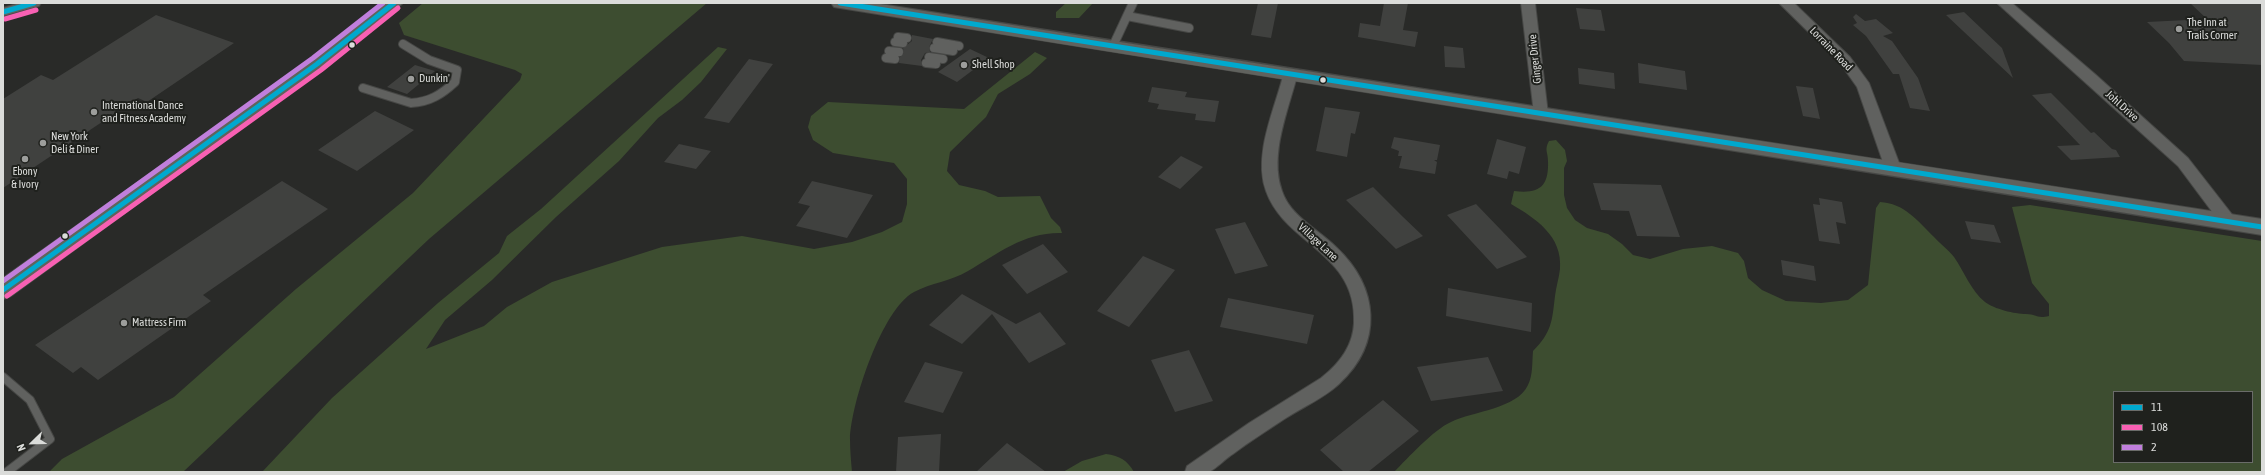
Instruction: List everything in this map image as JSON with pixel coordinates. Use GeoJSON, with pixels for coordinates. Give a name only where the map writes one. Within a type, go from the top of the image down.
{"type":"FeatureCollection","features":[{"type":"Feature","properties":{"kind":"main road"},"geometry":{"type":"LineString","coordinates":[[3,290],[317,64],[394,3]]}},
{"type":"Feature","properties":{"kind":"street"},"geometry":{"type":"LineString","coordinates":[[3,12],[34,3]]}},
{"type":"Feature","properties":{"kind":"street"},"geometry":{"type":"LineString","coordinates":[[840,3],[1113,46],[1290,76],[1893,168],[2262,227]]}},
{"type":"Feature","properties":{"kind":"street","name":"Ginger Drive"},"geometry":{"type":"LineString","coordinates":[[1528,3],[1541,114]]}},
{"type":"Feature","properties":{"kind":"street","name":"Lorraine Road"},"geometry":{"type":"LineString","coordinates":[[1786,3],[1845,60],[1864,86],[1893,168]]}},
{"type":"Feature","properties":{"kind":"street","name":"Johl Drive"},"geometry":{"type":"LineString","coordinates":[[2004,3],[2091,78],[2183,162],[2228,221]]}},
{"type":"Feature","properties":{"kind":"street","name":"Village Lane"},"geometry":{"type":"LineString","coordinates":[[1194,472],[1220,452],[1336,376],[1360,344],[1363,308],[1354,281],[1332,252],[1308,233],[1285,210],[1273,191],[1270,174],[1271,156],[1290,76]]}},
{"type":"Feature","properties":{"kind":"lane"},"geometry":{"type":"LineString","coordinates":[[1113,46],[1133,3]]}},
{"type":"Feature","properties":{"kind":"lane"},"geometry":{"type":"LineString","coordinates":[[1127,16],[1189,28]]}},
{"type":"Feature","properties":{"kind":"lane"},"geometry":{"type":"LineString","coordinates":[[896,39],[905,41]]}},
{"type":"Feature","properties":{"kind":"lane"},"geometry":{"type":"LineString","coordinates":[[363,88],[411,103],[418,103],[435,99],[455,82],[457,70],[429,61],[414,53],[403,44]]}},
{"type":"Feature","properties":{"kind":"lane"},"geometry":{"type":"LineString","coordinates":[[953,51],[935,45],[959,46]]}},
{"type":"Feature","properties":{"kind":"lane"},"geometry":{"type":"LineString","coordinates":[[889,51],[899,52]]}},
{"type":"Feature","properties":{"kind":"lane"},"geometry":{"type":"LineString","coordinates":[[886,58],[895,59]]}},
{"type":"Feature","properties":{"kind":"lane"},"geometry":{"type":"LineString","coordinates":[[936,64],[928,60],[943,59]]}},
{"type":"Feature","properties":{"kind":"lane"},"geometry":{"type":"LineString","coordinates":[[3,377],[30,400],[50,439],[7,472]]}},
{"type":"Feature","properties":{"kind":"green space"},"geometry":{"type":"Polygon","coordinates":[[[423,3],[707,3],[429,239],[183,472],[49,472],[62,459],[174,397],[296,289],[413,193],[520,80],[522,74],[515,70],[404,35],[399,23],[423,3]]]}},
{"type":"Feature","properties":{"kind":"green space"},"geometry":{"type":"Polygon","coordinates":[[[1066,3],[1093,3],[1079,18],[1056,18],[1056,12],[1066,3]]]}},
{"type":"Feature","properties":{"kind":"green space"},"geometry":{"type":"Polygon","coordinates":[[[718,47],[727,49],[701,82],[682,100],[658,118],[619,161],[556,217],[492,280],[445,320],[426,349],[484,326],[507,307],[552,282],[662,247],[742,236],[814,249],[852,242],[882,232],[902,222],[907,204],[907,179],[894,163],[833,153],[813,140],[808,127],[811,116],[828,102],[964,109],[1035,52],[1047,58],[1030,74],[998,94],[986,117],[950,152],[947,171],[959,185],[985,191],[998,197],[1040,196],[1051,218],[1060,227],[1062,233],[1036,236],[1012,245],[968,271],[914,292],[902,302],[880,336],[862,381],[856,403],[850,439],[852,472],[262,472],[332,398],[438,303],[499,253],[507,236],[541,209],[718,47]]]}},
{"type":"Feature","properties":{"kind":"green space"},"geometry":{"type":"Polygon","coordinates":[[[1556,140],[1565,150],[1567,161],[1564,168],[1564,195],[1567,208],[1575,220],[1587,228],[1608,234],[1622,244],[1633,255],[1650,259],[1683,249],[1712,246],[1738,253],[1744,261],[1748,278],[1762,290],[1786,301],[1821,303],[1848,300],[1868,285],[1876,208],[1880,202],[1889,203],[1903,209],[1916,219],[1952,254],[1972,287],[1989,305],[2005,311],[2030,314],[2039,317],[2049,316],[2049,304],[2032,283],[2012,207],[2030,205],[2262,241],[2262,472],[1394,472],[1436,431],[1460,418],[1505,404],[1522,393],[1530,381],[1533,351],[1548,332],[1552,319],[1560,269],[1560,257],[1557,247],[1546,229],[1529,215],[1511,204],[1514,191],[1523,192],[1536,190],[1544,183],[1548,170],[1546,149],[1549,141],[1556,140]]]}},
{"type":"Feature","properties":{"kind":"green space"},"geometry":{"type":"Polygon","coordinates":[[[1106,454],[1123,459],[1129,464],[1134,472],[1063,472],[1082,461],[1106,454]]]}},
{"type":"Feature","properties":{"kind":"building"},"geometry":{"type":"Polygon","coordinates":[[[1258,3],[1278,3],[1271,38],[1251,35],[1258,3]]]}},
{"type":"Feature","properties":{"kind":"building"},"geometry":{"type":"Polygon","coordinates":[[[1384,3],[1408,3],[1403,30],[1418,32],[1415,47],[1358,37],[1360,23],[1380,26],[1384,3]]]}},
{"type":"Feature","properties":{"kind":"building","name":"The Inn at Trails Corner"},"geometry":{"type":"Polygon","coordinates":[[[2190,3],[2262,3],[2262,65],[2184,61],[2169,43],[2147,22],[2207,19],[2190,3]]]}},
{"type":"Feature","properties":{"kind":"building"},"geometry":{"type":"Polygon","coordinates":[[[1576,8],[1601,10],[1605,31],[1580,29],[1576,8]]]}},
{"type":"Feature","properties":{"kind":"building"},"geometry":{"type":"Polygon","coordinates":[[[1964,12],[2002,48],[2013,78],[1946,15],[1964,12]]]}},
{"type":"Feature","properties":{"kind":"building"},"geometry":{"type":"Polygon","coordinates":[[[1856,14],[1865,21],[1876,19],[1893,33],[1883,36],[1892,41],[1918,78],[1930,111],[1910,108],[1899,74],[1893,74],[1866,36],[1853,25],[1857,23],[1853,17],[1856,14]]]}},
{"type":"Feature","properties":{"kind":"building"},"geometry":{"type":"Polygon","coordinates":[[[156,15],[234,43],[147,102],[138,98],[3,188],[3,99],[41,75],[53,80],[156,15]]]}},
{"type":"Feature","properties":{"kind":"building"},"geometry":{"type":"Polygon","coordinates":[[[912,35],[933,39],[929,47],[930,52],[925,53],[921,60],[922,66],[899,63],[900,57],[904,53],[903,48],[912,41],[912,35]]]}},
{"type":"Feature","properties":{"kind":"building"},"geometry":{"type":"Polygon","coordinates":[[[1444,46],[1463,48],[1465,68],[1445,67],[1444,46]]]}},
{"type":"Feature","properties":{"kind":"building","name":"Shell Shop"},"geometry":{"type":"Polygon","coordinates":[[[970,49],[989,58],[957,82],[938,72],[970,49]]]}},
{"type":"Feature","properties":{"kind":"building"},"geometry":{"type":"Polygon","coordinates":[[[749,59],[773,64],[729,123],[704,118],[749,59]]]}},
{"type":"Feature","properties":{"kind":"building"},"geometry":{"type":"Polygon","coordinates":[[[1638,63],[1685,71],[1687,90],[1639,83],[1638,63]]]}},
{"type":"Feature","properties":{"kind":"building","name":"Dunkin'"},"geometry":{"type":"Polygon","coordinates":[[[415,65],[435,71],[407,94],[387,87],[415,65]]]}},
{"type":"Feature","properties":{"kind":"building"},"geometry":{"type":"Polygon","coordinates":[[[1578,68],[1614,73],[1615,89],[1579,84],[1578,68]]]}},
{"type":"Feature","properties":{"kind":"building"},"geometry":{"type":"Polygon","coordinates":[[[1796,86],[1813,88],[1820,119],[1803,116],[1796,86]]]}},
{"type":"Feature","properties":{"kind":"building"},"geometry":{"type":"Polygon","coordinates":[[[1152,87],[1187,92],[1185,97],[1219,101],[1215,122],[1195,120],[1196,114],[1157,109],[1159,104],[1148,102],[1152,87]]]}},
{"type":"Feature","properties":{"kind":"building"},"geometry":{"type":"Polygon","coordinates":[[[2051,93],[2091,133],[2094,132],[2112,149],[2116,150],[2120,157],[2071,160],[2057,146],[2080,145],[2032,95],[2051,93]]]}},
{"type":"Feature","properties":{"kind":"building"},"geometry":{"type":"Polygon","coordinates":[[[1325,107],[1360,112],[1355,134],[1351,133],[1347,157],[1316,151],[1325,107]]]}},
{"type":"Feature","properties":{"kind":"building"},"geometry":{"type":"Polygon","coordinates":[[[375,111],[414,130],[357,171],[318,150],[375,111]]]}},
{"type":"Feature","properties":{"kind":"building"},"geometry":{"type":"Polygon","coordinates":[[[1394,137],[1440,145],[1437,160],[1434,160],[1437,162],[1435,174],[1399,168],[1402,156],[1398,156],[1399,151],[1391,148],[1394,137]]]}},
{"type":"Feature","properties":{"kind":"building"},"geometry":{"type":"Polygon","coordinates":[[[1497,139],[1526,147],[1519,174],[1509,171],[1507,179],[1487,174],[1497,139]]]}},
{"type":"Feature","properties":{"kind":"building"},"geometry":{"type":"Polygon","coordinates":[[[679,144],[711,151],[696,169],[664,162],[679,144]]]}},
{"type":"Feature","properties":{"kind":"building"},"geometry":{"type":"Polygon","coordinates":[[[1181,156],[1203,167],[1180,189],[1158,177],[1181,156]]]}},
{"type":"Feature","properties":{"kind":"building"},"geometry":{"type":"Polygon","coordinates":[[[282,181],[328,209],[203,295],[211,301],[98,380],[81,367],[73,373],[35,345],[282,181]]]}},
{"type":"Feature","properties":{"kind":"building"},"geometry":{"type":"Polygon","coordinates":[[[812,181],[873,195],[847,238],[796,226],[810,206],[798,203],[812,181]]]}},
{"type":"Feature","properties":{"kind":"building"},"geometry":{"type":"Polygon","coordinates":[[[1593,183],[1661,185],[1680,237],[1637,236],[1629,211],[1601,210],[1593,183]]]}},
{"type":"Feature","properties":{"kind":"building"},"geometry":{"type":"Polygon","coordinates":[[[1373,187],[1423,236],[1396,249],[1346,200],[1373,187]]]}},
{"type":"Feature","properties":{"kind":"building"},"geometry":{"type":"Polygon","coordinates":[[[1819,198],[1842,202],[1846,224],[1836,222],[1840,244],[1819,241],[1813,204],[1820,205],[1819,198]]]}},
{"type":"Feature","properties":{"kind":"building"},"geometry":{"type":"Polygon","coordinates":[[[1476,204],[1527,257],[1497,269],[1447,215],[1476,204]]]}},
{"type":"Feature","properties":{"kind":"building"},"geometry":{"type":"Polygon","coordinates":[[[1965,221],[1994,225],[2001,243],[1971,239],[1965,221]]]}},
{"type":"Feature","properties":{"kind":"building"},"geometry":{"type":"Polygon","coordinates":[[[1245,222],[1268,266],[1235,274],[1215,229],[1245,222]]]}},
{"type":"Feature","properties":{"kind":"building"},"geometry":{"type":"Polygon","coordinates":[[[1043,244],[1068,272],[1027,294],[1002,265],[1043,244]]]}},
{"type":"Feature","properties":{"kind":"building"},"geometry":{"type":"Polygon","coordinates":[[[1143,256],[1175,270],[1129,327],[1097,311],[1143,256]]]}},
{"type":"Feature","properties":{"kind":"building"},"geometry":{"type":"Polygon","coordinates":[[[1781,260],[1814,266],[1816,281],[1783,275],[1781,260]]]}},
{"type":"Feature","properties":{"kind":"building"},"geometry":{"type":"Polygon","coordinates":[[[1448,288],[1532,303],[1531,332],[1446,316],[1448,288]]]}},
{"type":"Feature","properties":{"kind":"building"},"geometry":{"type":"Polygon","coordinates":[[[962,294],[1016,324],[1040,312],[1066,344],[1029,363],[992,314],[962,344],[929,325],[962,294]]]}},
{"type":"Feature","properties":{"kind":"building"},"geometry":{"type":"Polygon","coordinates":[[[1228,298],[1314,315],[1307,344],[1220,327],[1228,298]]]}},
{"type":"Feature","properties":{"kind":"building"},"geometry":{"type":"Polygon","coordinates":[[[1189,350],[1213,401],[1175,412],[1151,360],[1189,350]]]}},
{"type":"Feature","properties":{"kind":"building"},"geometry":{"type":"Polygon","coordinates":[[[1488,357],[1503,391],[1431,401],[1417,367],[1488,357]]]}},
{"type":"Feature","properties":{"kind":"building"},"geometry":{"type":"Polygon","coordinates":[[[925,362],[963,372],[943,413],[904,402],[925,362]]]}},
{"type":"Feature","properties":{"kind":"building"},"geometry":{"type":"Polygon","coordinates":[[[1383,400],[1419,431],[1368,472],[1344,472],[1320,450],[1383,400]]]}},
{"type":"Feature","properties":{"kind":"building"},"geometry":{"type":"Polygon","coordinates":[[[941,434],[939,472],[896,472],[898,437],[941,434]]]}},
{"type":"Feature","properties":{"kind":"building"},"geometry":{"type":"Polygon","coordinates":[[[1007,443],[1046,472],[976,472],[1007,443]]]}},
{"type":"Feature","properties":{"kind":"transit line","name":"11"},"geometry":{"type":"LineString","coordinates":[[3,12],[34,3]]}},
{"type":"Feature","properties":{"kind":"transit line","name":"2"},"geometry":{"type":"LineString","coordinates":[[3,281],[313,58],[383,3]]}},
{"type":"Feature","properties":{"kind":"transit line","name":"11"},"geometry":{"type":"LineString","coordinates":[[3,290],[317,64],[394,3]]}},
{"type":"Feature","properties":{"kind":"transit line","name":"11"},"geometry":{"type":"LineString","coordinates":[[840,3],[2262,227]]}},
{"type":"Feature","properties":{"kind":"transit line","name":"108"},"geometry":{"type":"LineString","coordinates":[[7,296],[321,70],[398,8]]}},
{"type":"Feature","properties":{"kind":"transit line","name":"108"},"geometry":{"type":"LineString","coordinates":[[5,19],[36,10]]}},
{"type":"Feature","properties":{"kind":"place","name":"The Inn at Trails Corner"},"geometry":{"type":"Point","coordinates":[2179,29]}},
{"type":"Feature","properties":{"kind":"place","name":"Shell Shop"},"geometry":{"type":"Point","coordinates":[964,65]}},
{"type":"Feature","properties":{"kind":"place","name":"Dunkin'"},"geometry":{"type":"Point","coordinates":[411,79]}},
{"type":"Feature","properties":{"kind":"place","name":"International Dance and Fitness Academy"},"geometry":{"type":"Point","coordinates":[94,112]}},
{"type":"Feature","properties":{"kind":"place","name":"New York Deli & Diner"},"geometry":{"type":"Point","coordinates":[43,143]}},
{"type":"Feature","properties":{"kind":"place","name":"Ebony & Ivory"},"geometry":{"type":"Point","coordinates":[25,159]}},
{"type":"Feature","properties":{"kind":"place","name":"Mattress Firm"},"geometry":{"type":"Point","coordinates":[124,323]}}]}
